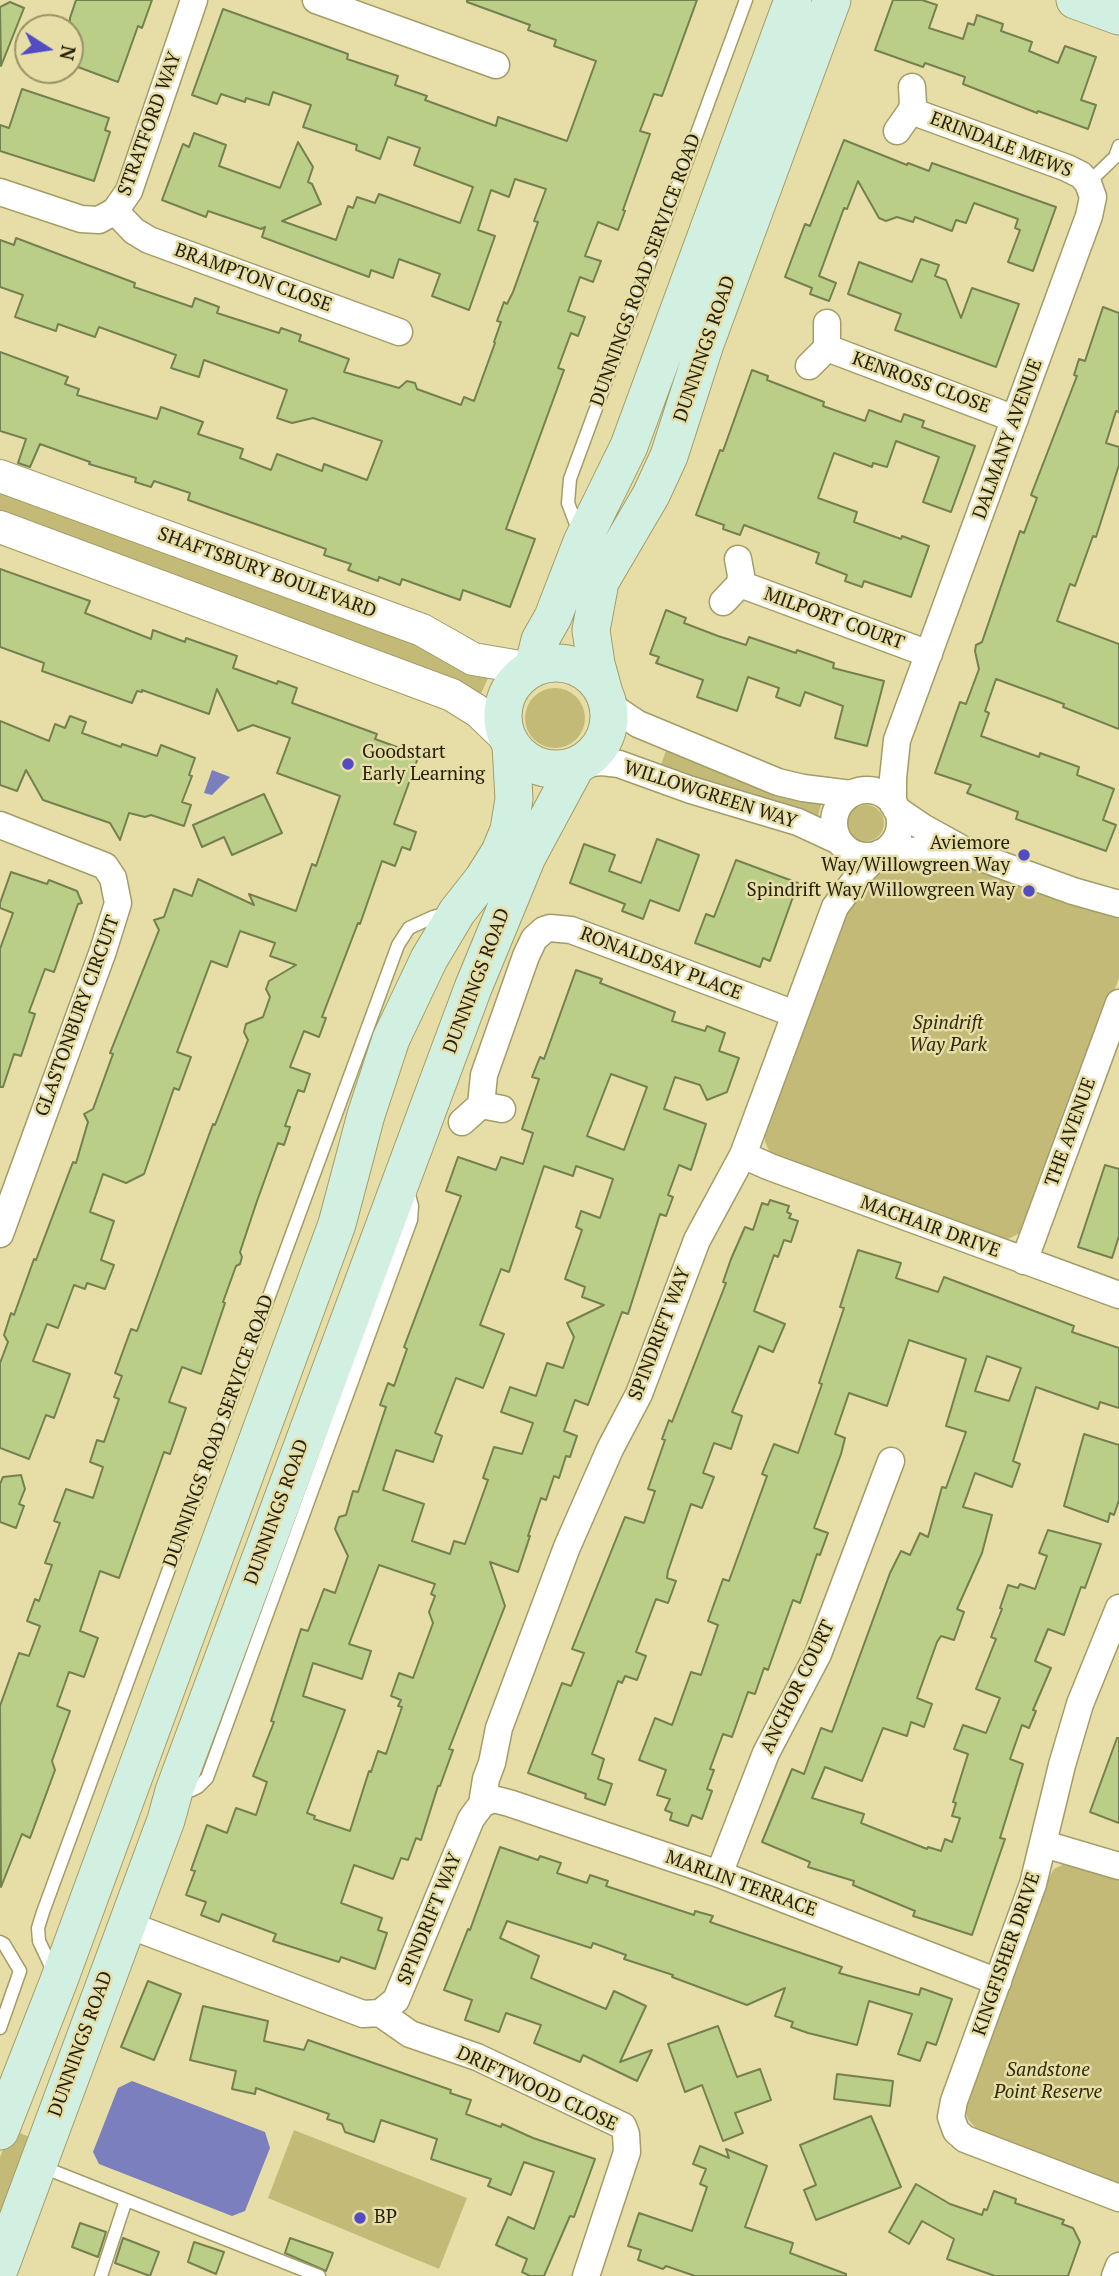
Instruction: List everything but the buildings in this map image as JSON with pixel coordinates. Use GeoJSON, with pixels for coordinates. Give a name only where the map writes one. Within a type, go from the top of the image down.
{"type":"FeatureCollection","features":[{"type":"Feature","properties":{"kind":"main road","name":"DUNNINGS ROAD"},"geometry":{"type":"LineString","coordinates":[[532,668],[540,640],[553,617],[582,542],[629,446],[793,0]]}},
{"type":"Feature","properties":{"kind":"main road","name":"DUNNINGS ROAD"},"geometry":{"type":"LineString","coordinates":[[604,695],[591,630],[600,582],[651,495],[669,456],[705,344],[832,0]]}},
{"type":"Feature","properties":{"kind":"main road"},"geometry":{"type":"LineString","coordinates":[[1074,0],[1119,16]]}},
{"type":"Feature","properties":{"kind":"main road"},"geometry":{"type":"LineString","coordinates":[[556,663],[573,666],[593,679],[604,695],[608,722],[605,736],[594,753],[577,765],[562,769],[537,766],[524,760],[510,743],[502,718],[505,699],[514,683],[532,668],[556,663]]}},
{"type":"Feature","properties":{"kind":"main road","name":"DUNNINGS ROAD"},"geometry":{"type":"LineString","coordinates":[[0,2131],[7,2093],[58,1983],[337,1224],[366,1115],[391,1039],[418,980],[457,912],[500,852],[509,830],[514,799],[510,743]]}},
{"type":"Feature","properties":{"kind":"main road","name":"DUNNINGS ROAD"},"geometry":{"type":"LineString","coordinates":[[0,2267],[473,988],[527,857],[577,765]]}},
{"type":"Feature","properties":{"kind":"street","name":"STRATFORD WAY"},"geometry":{"type":"LineString","coordinates":[[0,192],[81,219],[99,220],[115,211],[129,191],[194,0]]}},
{"type":"Feature","properties":{"kind":"street"},"geometry":{"type":"LineString","coordinates":[[316,0],[496,65]]}},
{"type":"Feature","properties":{"kind":"street","name":"ERINDALE MEWS"},"geometry":{"type":"LineString","coordinates":[[907,109],[1067,168],[1081,175],[1088,183]]}},
{"type":"Feature","properties":{"kind":"street","name":"DALMANY AVENUE"},"geometry":{"type":"LineString","coordinates":[[895,807],[893,778],[897,740],[1089,216],[1093,197],[1088,183]]}},
{"type":"Feature","properties":{"kind":"street","name":"BRAMPTON CLOSE"},"geometry":{"type":"LineString","coordinates":[[115,211],[134,231],[149,240],[399,332]]}},
{"type":"Feature","properties":{"kind":"street","name":"KENROSS CLOSE"},"geometry":{"type":"LineString","coordinates":[[821,346],[1015,419]]}},
{"type":"Feature","properties":{"kind":"street","name":"SHAFTSBURY BOULEVARD"},"geometry":{"type":"LineString","coordinates":[[0,476],[422,630],[473,659],[532,668]]}},
{"type":"Feature","properties":{"kind":"street"},"geometry":{"type":"LineString","coordinates":[[0,527],[452,695],[479,712],[510,743]]}},
{"type":"Feature","properties":{"kind":"street","name":"MILPORT COURT"},"geometry":{"type":"LineString","coordinates":[[733,582],[929,654]]}},
{"type":"Feature","properties":{"kind":"street","name":"WILLOWGREEN WAY"},"geometry":{"type":"LineString","coordinates":[[604,695],[617,710],[638,724],[778,782],[803,788],[855,793]]}},
{"type":"Feature","properties":{"kind":"street","name":"DALMANY AVENUE"},"geometry":{"type":"LineString","coordinates":[[855,793],[897,740]]}},
{"type":"Feature","properties":{"kind":"street","name":"WILLOWGREEN WAY"},"geometry":{"type":"LineString","coordinates":[[577,765],[602,762],[619,764],[691,790],[798,822],[840,843]]}},
{"type":"Feature","properties":{"kind":"street"},"geometry":{"type":"LineString","coordinates":[[971,854],[931,850],[863,856],[847,850],[840,843],[834,819],[840,805],[855,793],[882,794],[924,828],[971,854],[1073,891],[1119,904]]}},
{"type":"Feature","properties":{"kind":"street"},"geometry":{"type":"LineString","coordinates":[[881,853],[897,836],[900,822],[895,807]]}},
{"type":"Feature","properties":{"kind":"street","name":"GLASTONBURY CIRCUIT"},"geometry":{"type":"LineString","coordinates":[[0,825],[105,866],[113,878],[118,903],[0,1234]]}},
{"type":"Feature","properties":{"kind":"street","name":"SPINDRIFT WAY"},"geometry":{"type":"LineString","coordinates":[[388,2006],[471,1819],[482,1804],[499,1728],[567,1547],[610,1449],[639,1394],[697,1240],[743,1155],[835,907],[840,843]]}},
{"type":"Feature","properties":{"kind":"street","name":"SPINDRIFT WAY"},"geometry":{"type":"LineString","coordinates":[[835,907],[862,871],[881,853]]}},
{"type":"Feature","properties":{"kind":"street","name":"RONALDSAY PLACE"},"geometry":{"type":"LineString","coordinates":[[482,1112],[484,1075],[526,956],[534,939],[550,928],[571,930],[795,1014]]}},
{"type":"Feature","properties":{"kind":"street","name":"THE AVENUE"},"geometry":{"type":"LineString","coordinates":[[1024,1261],[1119,1003]]}},
{"type":"Feature","properties":{"kind":"street","name":"MACHAIR DRIVE"},"geometry":{"type":"LineString","coordinates":[[743,1155],[1119,1295]]}},
{"type":"Feature","properties":{"kind":"street","name":"ANCHOR COURT"},"geometry":{"type":"LineString","coordinates":[[719,1874],[766,1753],[818,1654],[891,1461]]}},
{"type":"Feature","properties":{"kind":"street","name":"KINGFISHER DRIVE"},"geometry":{"type":"LineString","coordinates":[[1119,1608],[1091,1675],[1070,1736],[1027,1903],[954,2101],[951,2117],[956,2131],[965,2139],[1119,2198]]}},
{"type":"Feature","properties":{"kind":"street"},"geometry":{"type":"LineString","coordinates":[[492,1763],[509,1803]]}},
{"type":"Feature","properties":{"kind":"street","name":"MARLIN TERRACE"},"geometry":{"type":"LineString","coordinates":[[482,1804],[493,1798],[719,1874],[998,1982]]}},
{"type":"Feature","properties":{"kind":"street"},"geometry":{"type":"LineString","coordinates":[[1044,1844],[1119,1866]]}},
{"type":"Feature","properties":{"kind":"street"},"geometry":{"type":"LineString","coordinates":[[126,1924],[348,2010],[363,2014],[388,2006]]}},
{"type":"Feature","properties":{"kind":"street","name":"DRIFTWOOD CLOSE"},"geometry":{"type":"LineString","coordinates":[[388,2006],[424,2039],[477,2057],[623,2126],[627,2152],[586,2276]]}},
{"type":"Feature","properties":{"kind":"street"},"geometry":{"type":"LineString","coordinates":[[1115,2276],[1119,2266]]}},
{"type":"Feature","properties":{"kind":"lane","name":"DUNNINGS ROAD SERVICE ROAD"},"geometry":{"type":"LineString","coordinates":[[582,542],[568,503],[569,479],[746,0]]}},
{"type":"Feature","properties":{"kind":"lane"},"geometry":{"type":"LineString","coordinates":[[1088,183],[1115,157],[1119,146]]}},
{"type":"Feature","properties":{"kind":"lane"},"geometry":{"type":"LineString","coordinates":[[0,2028],[20,1971],[2,1943]]}},
{"type":"Feature","properties":{"kind":"lane"},"geometry":{"type":"LineString","coordinates":[[37,2165],[319,2276]]}},
{"type":"Feature","properties":{"kind":"lane"},"geometry":{"type":"LineString","coordinates":[[102,2276],[126,2200]]}},
{"type":"Feature","properties":{"kind":"green space"},"geometry":{"type":"Polygon","coordinates":[[[0,484],[365,619],[489,676],[479,698],[0,517],[0,484]]]}},
{"type":"Feature","properties":{"kind":"green space"},"geometry":{"type":"Polygon","coordinates":[[[555,688],[572,693],[580,701],[585,718],[580,735],[572,743],[555,748],[538,743],[530,735],[525,718],[530,701],[538,693],[555,688]]]}},
{"type":"Feature","properties":{"kind":"green space"},"geometry":{"type":"Polygon","coordinates":[[[668,745],[822,801],[817,820],[659,770],[668,745]]]}},
{"type":"Feature","properties":{"kind":"green space"},"geometry":{"type":"Polygon","coordinates":[[[866,805],[879,810],[884,823],[879,836],[866,841],[853,836],[848,823],[853,810],[866,805]]]}},
{"type":"Feature","properties":{"kind":"green space","name":"Spindrift Way Park"},"geometry":{"type":"Polygon","coordinates":[[[949,859],[1119,919],[1119,978],[1032,1215],[1020,1233],[1008,1239],[1000,1239],[771,1155],[765,1142],[765,1130],[843,913],[882,864],[949,859]]]}},
{"type":"Feature","properties":{"kind":"green space","name":"Sandstone Point Reserve"},"geometry":{"type":"Polygon","coordinates":[[[1070,1861],[1119,1875],[1119,2184],[979,2132],[968,2119],[965,2110],[1045,1884],[1054,1869],[1070,1861]]]}},
{"type":"Feature","properties":{"kind":"green space"},"geometry":{"type":"Polygon","coordinates":[[[12,2130],[32,2138],[0,2224],[0,2157],[12,2130]]]}},
{"type":"Feature","properties":{"kind":"green space"},"geometry":{"type":"Polygon","coordinates":[[[294,2130],[467,2198],[439,2269],[268,2198],[294,2130]]]}},
{"type":"Feature","properties":{"kind":"water"},"geometry":{"type":"Polygon","coordinates":[[[212,770],[230,777],[212,795],[204,793],[212,770]]]}},
{"type":"Feature","properties":{"kind":"water"},"geometry":{"type":"Polygon","coordinates":[[[132,2081],[265,2132],[270,2148],[245,2211],[232,2216],[99,2164],[93,2152],[118,2088],[132,2081]]]}},
{"type":"Feature","properties":{"kind":"place","name":"Goodstart Early Learning"},"geometry":{"type":"Point","coordinates":[348,764]}},
{"type":"Feature","properties":{"kind":"place","name":"Aviemore Way/Willowgreen Way"},"geometry":{"type":"Point","coordinates":[1024,855]}},
{"type":"Feature","properties":{"kind":"place","name":"Spindrift Way/Willowgreen Way"},"geometry":{"type":"Point","coordinates":[1029,891]}},
{"type":"Feature","properties":{"kind":"place","name":"BP"},"geometry":{"type":"Point","coordinates":[360,2218]}}]}
